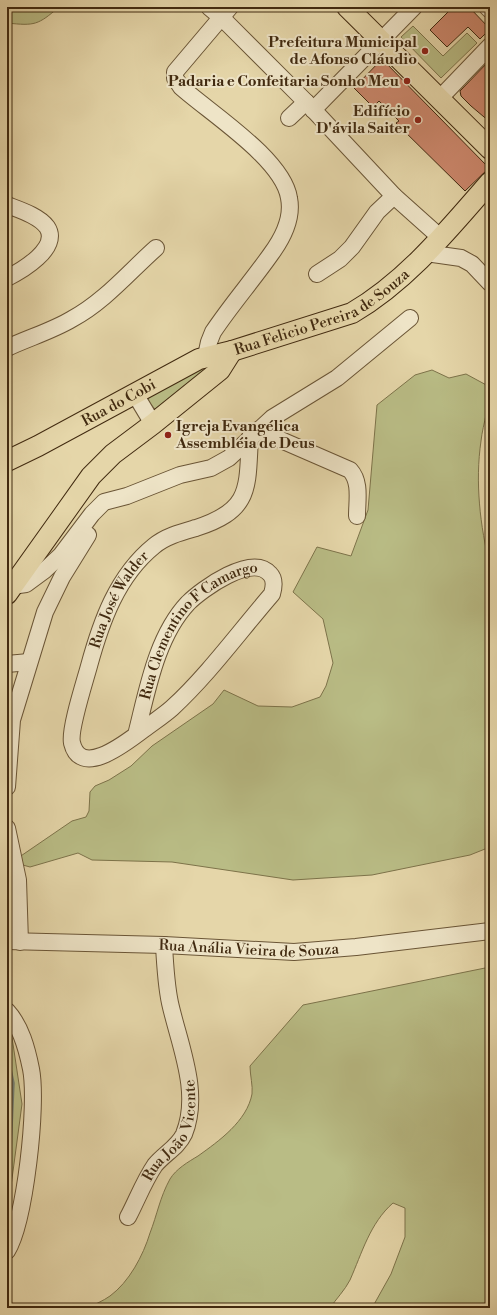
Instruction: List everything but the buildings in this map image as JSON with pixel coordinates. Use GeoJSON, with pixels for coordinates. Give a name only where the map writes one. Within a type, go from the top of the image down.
{"type":"FeatureCollection","features":[{"type":"Feature","properties":{"kind":"main road"},"geometry":{"type":"LineString","coordinates":[[347,7],[490,148]]}},
{"type":"Feature","properties":{"kind":"main road","name":"Rua Felicio Pereira de Souza"},"geometry":{"type":"LineString","coordinates":[[10,590],[91,476],[112,454],[153,424],[220,370],[232,352],[352,313],[383,293],[441,238],[490,182]]}},
{"type":"Feature","properties":{"kind":"main road","name":"Rua do Cobi"},"geometry":{"type":"LineString","coordinates":[[7,461],[38,446],[187,364],[206,356],[232,352]]}},
{"type":"Feature","properties":{"kind":"street"},"geometry":{"type":"LineString","coordinates":[[289,118],[309,106],[381,40],[414,7]]}},
{"type":"Feature","properties":{"kind":"street"},"geometry":{"type":"LineString","coordinates":[[487,7],[490,10]]}},
{"type":"Feature","properties":{"kind":"street"},"geometry":{"type":"LineString","coordinates":[[206,356],[213,332],[271,254],[281,238],[287,223],[290,198],[278,172],[267,160],[181,87],[174,78],[175,72],[220,10],[394,196],[441,238]]}},
{"type":"Feature","properties":{"kind":"street"},"geometry":{"type":"LineString","coordinates":[[440,98],[490,46]]}},
{"type":"Feature","properties":{"kind":"street"},"geometry":{"type":"LineString","coordinates":[[317,274],[340,259],[352,247],[377,212],[394,196]]}},
{"type":"Feature","properties":{"kind":"street"},"geometry":{"type":"LineString","coordinates":[[7,205],[37,219],[47,227],[49,234],[48,243],[41,254],[28,267],[7,278]]}},
{"type":"Feature","properties":{"kind":"street"},"geometry":{"type":"LineString","coordinates":[[7,348],[71,320],[87,310],[105,296],[156,248]]}},
{"type":"Feature","properties":{"kind":"street"},"geometry":{"type":"LineString","coordinates":[[426,253],[461,258],[472,264],[490,283]]}},
{"type":"Feature","properties":{"kind":"street"},"geometry":{"type":"LineString","coordinates":[[10,590],[36,579],[61,555],[98,506],[108,500],[123,497],[165,480],[211,468],[229,458],[254,433],[272,418],[337,378],[410,318]]}},
{"type":"Feature","properties":{"kind":"street"},"geometry":{"type":"LineString","coordinates":[[134,394],[153,424]]}},
{"type":"Feature","properties":{"kind":"street"},"geometry":{"type":"LineString","coordinates":[[254,433],[350,470],[356,480],[357,516]]}},
{"type":"Feature","properties":{"kind":"street","name":"Rua José Walder"},"geometry":{"type":"LineString","coordinates":[[254,433],[247,486],[242,499],[234,509],[222,519],[175,534],[155,545],[126,576],[105,614],[77,710],[72,744],[80,755],[94,758],[118,749],[171,709],[193,686],[272,594]]}},
{"type":"Feature","properties":{"kind":"street"},"geometry":{"type":"LineString","coordinates":[[7,788],[12,720],[45,612],[62,577],[91,531],[105,514],[123,497]]}},
{"type":"Feature","properties":{"kind":"street","name":"Rua Clementino F Camargo"},"geometry":{"type":"LineString","coordinates":[[136,735],[148,687],[162,647],[175,621],[188,603],[222,577],[251,568],[264,568],[272,575],[274,582],[272,594]]}},
{"type":"Feature","properties":{"kind":"street"},"geometry":{"type":"LineString","coordinates":[[7,664],[29,662]]}},
{"type":"Feature","properties":{"kind":"street"},"geometry":{"type":"LineString","coordinates":[[7,828],[18,880],[13,941]]}},
{"type":"Feature","properties":{"kind":"street","name":"Rua Anália Vieira de Souza"},"geometry":{"type":"LineString","coordinates":[[13,941],[164,945],[294,952],[356,947],[490,931]]}},
{"type":"Feature","properties":{"kind":"street","name":"Rua João Vicente"},"geometry":{"type":"LineString","coordinates":[[128,1216],[156,1164],[177,1144],[183,1136],[188,1115],[189,1088],[187,1065],[170,1003],[166,979],[164,945]]}},
{"type":"Feature","properties":{"kind":"street"},"geometry":{"type":"LineString","coordinates":[[7,1011],[17,1024],[32,1070],[33,1106],[22,1205],[17,1229],[7,1251]]}},
{"type":"Feature","properties":{"kind":"green space"},"geometry":{"type":"Polygon","coordinates":[[[7,7],[59,7],[41,21],[24,24],[7,23],[7,7]]]}},
{"type":"Feature","properties":{"kind":"green space"},"geometry":{"type":"Polygon","coordinates":[[[413,26],[443,56],[467,33],[477,43],[441,78],[401,37],[413,26]]]}},
{"type":"Feature","properties":{"kind":"green space"},"geometry":{"type":"Polygon","coordinates":[[[216,362],[160,413],[149,402],[146,394],[216,362]]]}},
{"type":"Feature","properties":{"kind":"green space"},"geometry":{"type":"Polygon","coordinates":[[[432,370],[449,378],[466,374],[490,387],[481,441],[478,472],[481,520],[490,566],[490,847],[470,855],[372,875],[293,880],[172,862],[92,860],[78,853],[30,867],[12,862],[72,821],[86,817],[89,811],[90,792],[95,786],[109,780],[131,766],[152,746],[213,704],[224,690],[258,706],[292,707],[320,697],[326,686],[333,663],[323,619],[293,592],[317,547],[351,556],[368,510],[377,405],[415,375],[432,370]]]}},
{"type":"Feature","properties":{"kind":"green space"},"geometry":{"type":"Polygon","coordinates":[[[490,967],[490,1308],[372,1308],[391,1274],[405,1237],[405,1208],[393,1203],[372,1229],[350,1280],[330,1308],[88,1308],[110,1296],[129,1276],[143,1251],[161,1199],[170,1179],[186,1163],[215,1144],[238,1122],[249,1104],[252,1094],[250,1066],[303,1005],[490,967]]]}},
{"type":"Feature","properties":{"kind":"green space"},"geometry":{"type":"Polygon","coordinates":[[[7,1004],[22,1104],[7,1216],[7,1004]]]}},
{"type":"Feature","properties":{"kind":"waterway"},"geometry":{"type":"LineString","coordinates":[[7,1055],[13,1083],[10,1151],[7,1167]]}},
{"type":"Feature","properties":{"kind":"place","name":"Prefeitura Municipal de Afonso Cláudio"},"geometry":{"type":"Point","coordinates":[425,51]}},
{"type":"Feature","properties":{"kind":"place","name":"Padaria e Confeitaria Sonho Meu"},"geometry":{"type":"Point","coordinates":[407,81]}},
{"type":"Feature","properties":{"kind":"place","name":"Edifício D'ávila Saiter"},"geometry":{"type":"Point","coordinates":[418,120]}},
{"type":"Feature","properties":{"kind":"place","name":"Igreja Evangélica Assembléia de Deus"},"geometry":{"type":"Point","coordinates":[168,435]}}]}
